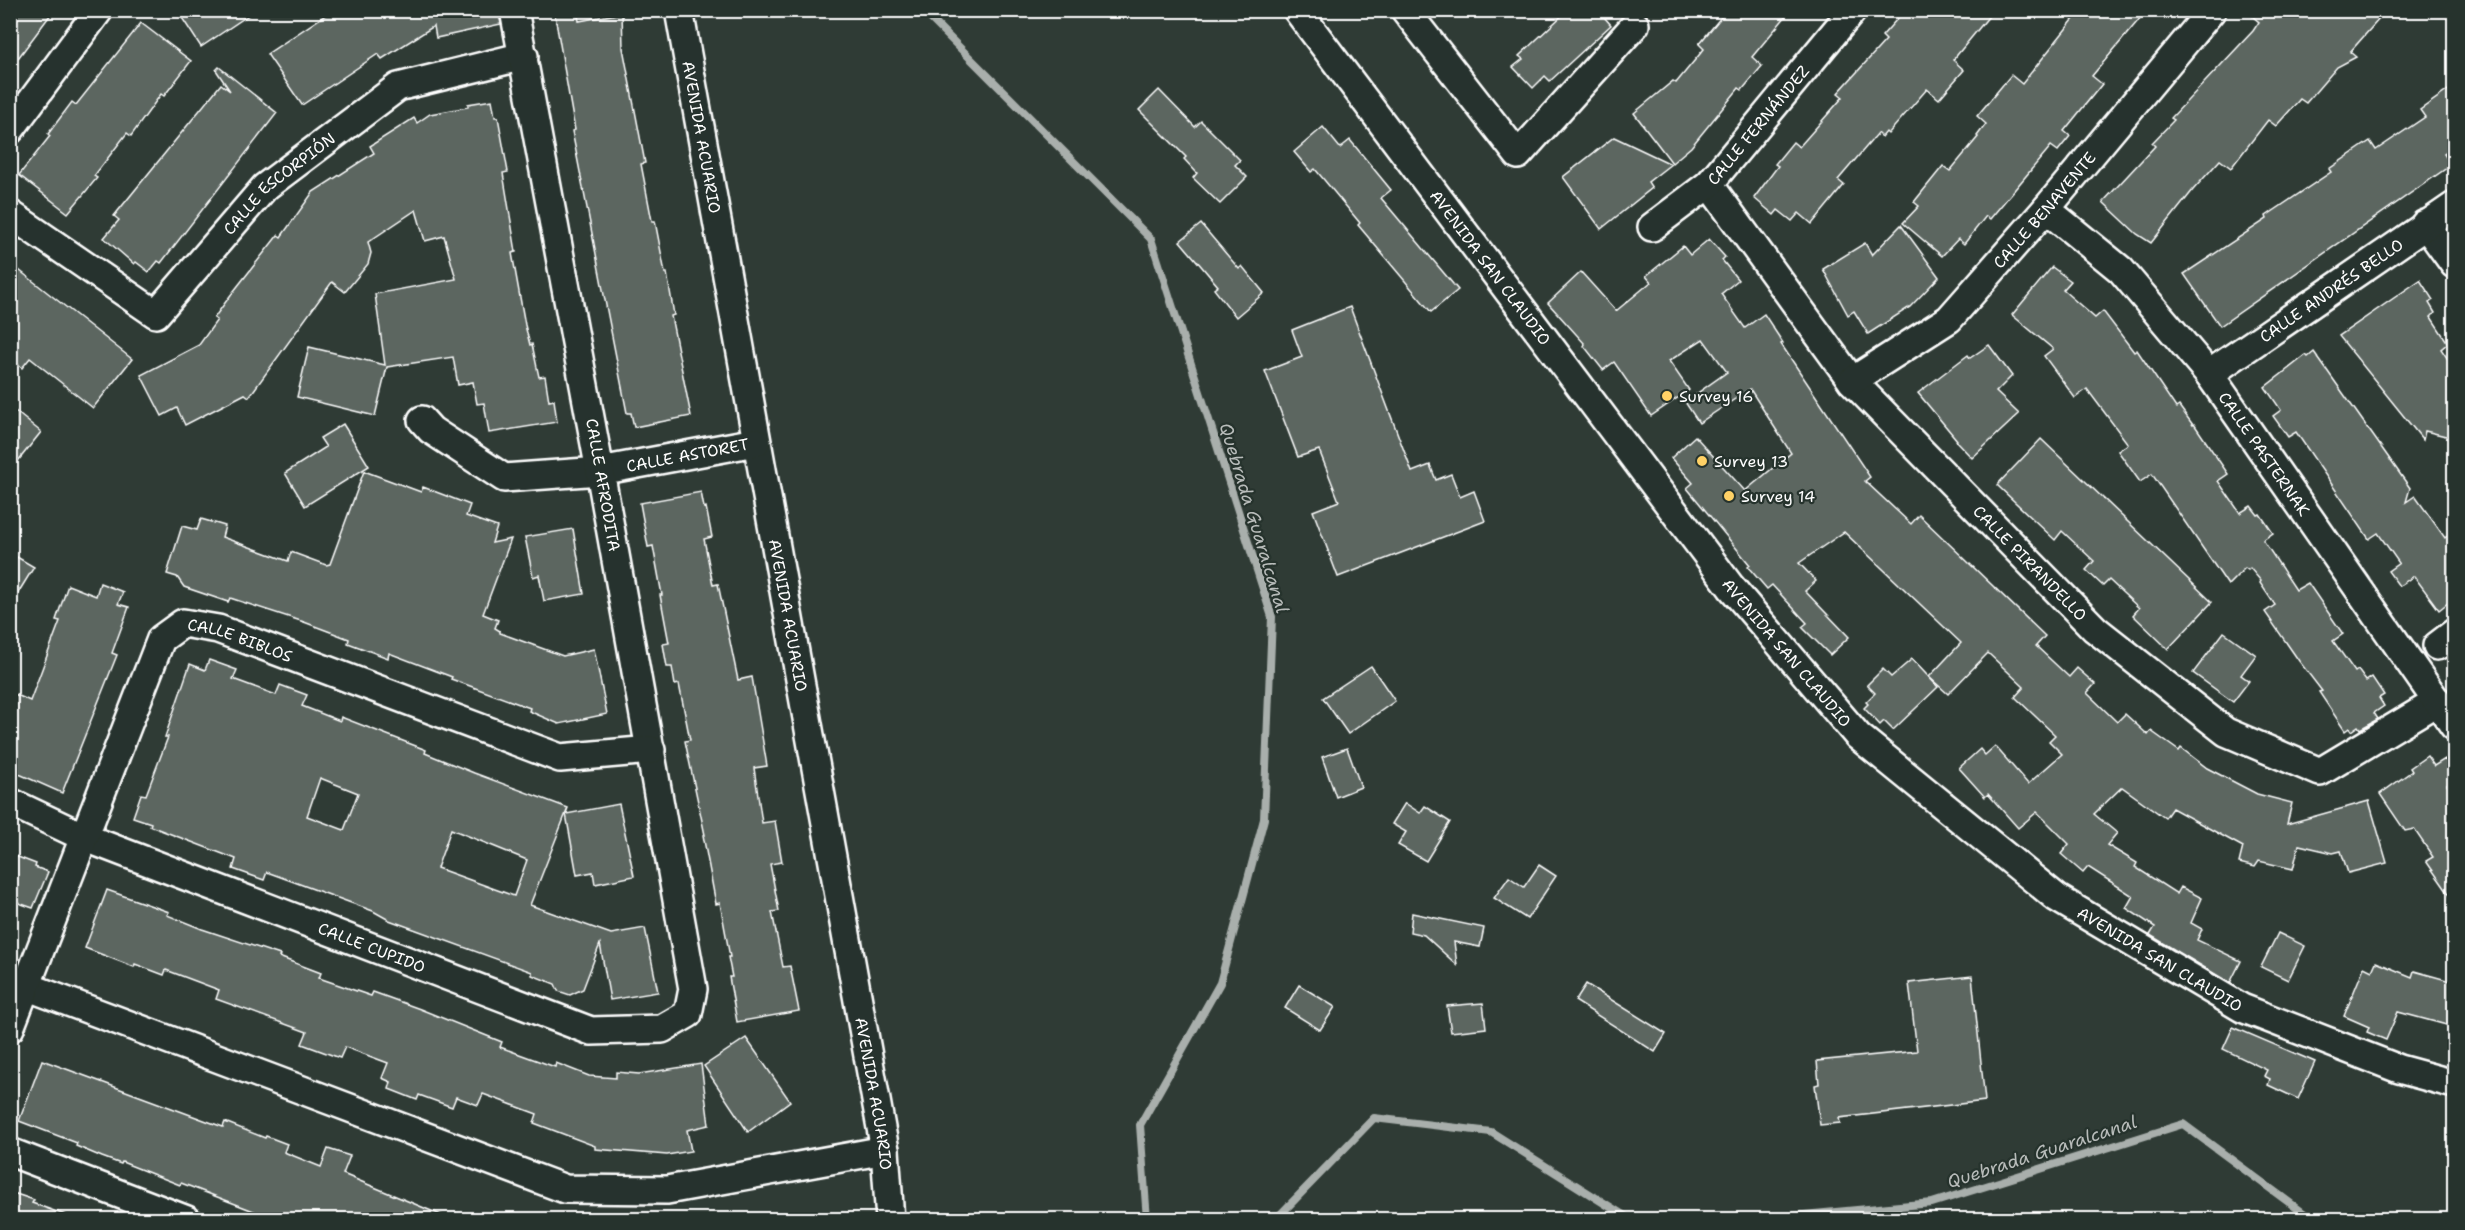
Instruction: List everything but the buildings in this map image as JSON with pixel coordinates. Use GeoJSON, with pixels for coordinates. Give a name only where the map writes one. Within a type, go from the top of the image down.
{"type":"FeatureCollection","features":[{"type":"Feature","properties":{"kind":"street"},"geometry":{"type":"LineString","coordinates":[[10,130],[99,10]]}},
{"type":"Feature","properties":{"kind":"street","name":"CALLE AFRODITA"},"geometry":{"type":"LineString","coordinates":[[514,10],[651,750],[687,960]]}},
{"type":"Feature","properties":{"kind":"street","name":"AVENIDA ACUARIO"},"geometry":{"type":"LineString","coordinates":[[679,10],[885,1150],[890,1220]]}},
{"type":"Feature","properties":{"kind":"street","name":"AVENIDA SAN CLAUDIO"},"geometry":{"type":"LineString","coordinates":[[1297,10],[1731,587],[1858,736],[2057,898],[2241,1008],[2398,1069],[2454,1084]]}},
{"type":"Feature","properties":{"kind":"street"},"geometry":{"type":"LineString","coordinates":[[1405,10],[1518,155],[1635,25]]}},
{"type":"Feature","properties":{"kind":"street","name":"CALLE FERNÁNDEZ"},"geometry":{"type":"LineString","coordinates":[[1652,227],[1709,184],[1853,10]]}},
{"type":"Feature","properties":{"kind":"street","name":"CALLE BENAVENTE"},"geometry":{"type":"LineString","coordinates":[[1852,381],[1949,319],[2046,209],[2212,10]]}},
{"type":"Feature","properties":{"kind":"street","name":"CALLE ESCORPIÓN"},"geometry":{"type":"LineString","coordinates":[[10,214],[156,314],[265,187],[398,87],[524,56]]}},
{"type":"Feature","properties":{"kind":"street","name":"CALLE PIRANDELLO"},"geometry":{"type":"LineString","coordinates":[[1709,184],[1852,381],[2095,629],[2226,732],[2320,772],[2438,701]]}},
{"type":"Feature","properties":{"kind":"street","name":"CALLE ANDRÉS BELLO"},"geometry":{"type":"LineString","coordinates":[[2209,374],[2454,206]]}},
{"type":"Feature","properties":{"kind":"street","name":"CALLE PASTERNAK"},"geometry":{"type":"LineString","coordinates":[[2046,209],[2121,270],[2209,374],[2454,726]]}},
{"type":"Feature","properties":{"kind":"street"},"geometry":{"type":"LineString","coordinates":[[2426,224],[2454,264]]}},
{"type":"Feature","properties":{"kind":"street","name":"CALLE ASTORET"},"geometry":{"type":"LineString","coordinates":[[422,420],[431,430],[504,478],[600,471],[756,442]]}},
{"type":"Feature","properties":{"kind":"street","name":"CALLE BIBLOS"},"geometry":{"type":"LineString","coordinates":[[10,1028],[18,984],[86,838],[161,639],[183,623],[218,629],[560,758],[651,750]]}},
{"type":"Feature","properties":{"kind":"street","name":"CALLE CUPIDO"},"geometry":{"type":"LineString","coordinates":[[10,802],[86,838],[591,1031],[662,1029],[688,1014],[693,989],[687,960]]}},
{"type":"Feature","properties":{"kind":"street"},"geometry":{"type":"LineString","coordinates":[[18,984],[565,1189],[667,1190],[885,1150]]}},
{"type":"Feature","properties":{"kind":"street"},"geometry":{"type":"LineString","coordinates":[[10,1152],[187,1220]]}},
{"type":"Feature","properties":{"kind":"waterway","name":"Quebrada Guaralcanal"},"geometry":{"type":"LineString","coordinates":[[922,10],[1151,239],[1272,617],[1264,819],[1220,983],[1140,1125],[1147,1220]]}},
{"type":"Feature","properties":{"kind":"waterway","name":"Quebrada Guaralcanal"},"geometry":{"type":"LineString","coordinates":[[1275,1220],[1374,1118],[1491,1132],[1631,1220]]}},
{"type":"Feature","properties":{"kind":"waterway","name":"Quebrada Guaralcanal"},"geometry":{"type":"LineString","coordinates":[[1749,1220],[1932,1203],[2183,1124],[2313,1220]]}},
{"type":"Feature","properties":{"kind":"place","name":"Survey 16"},"geometry":{"type":"Point","coordinates":[1667,396]}},
{"type":"Feature","properties":{"kind":"place","name":"Survey 13"},"geometry":{"type":"Point","coordinates":[1702,461]}},
{"type":"Feature","properties":{"kind":"place","name":"Survey 14"},"geometry":{"type":"Point","coordinates":[1729,496]}}]}
